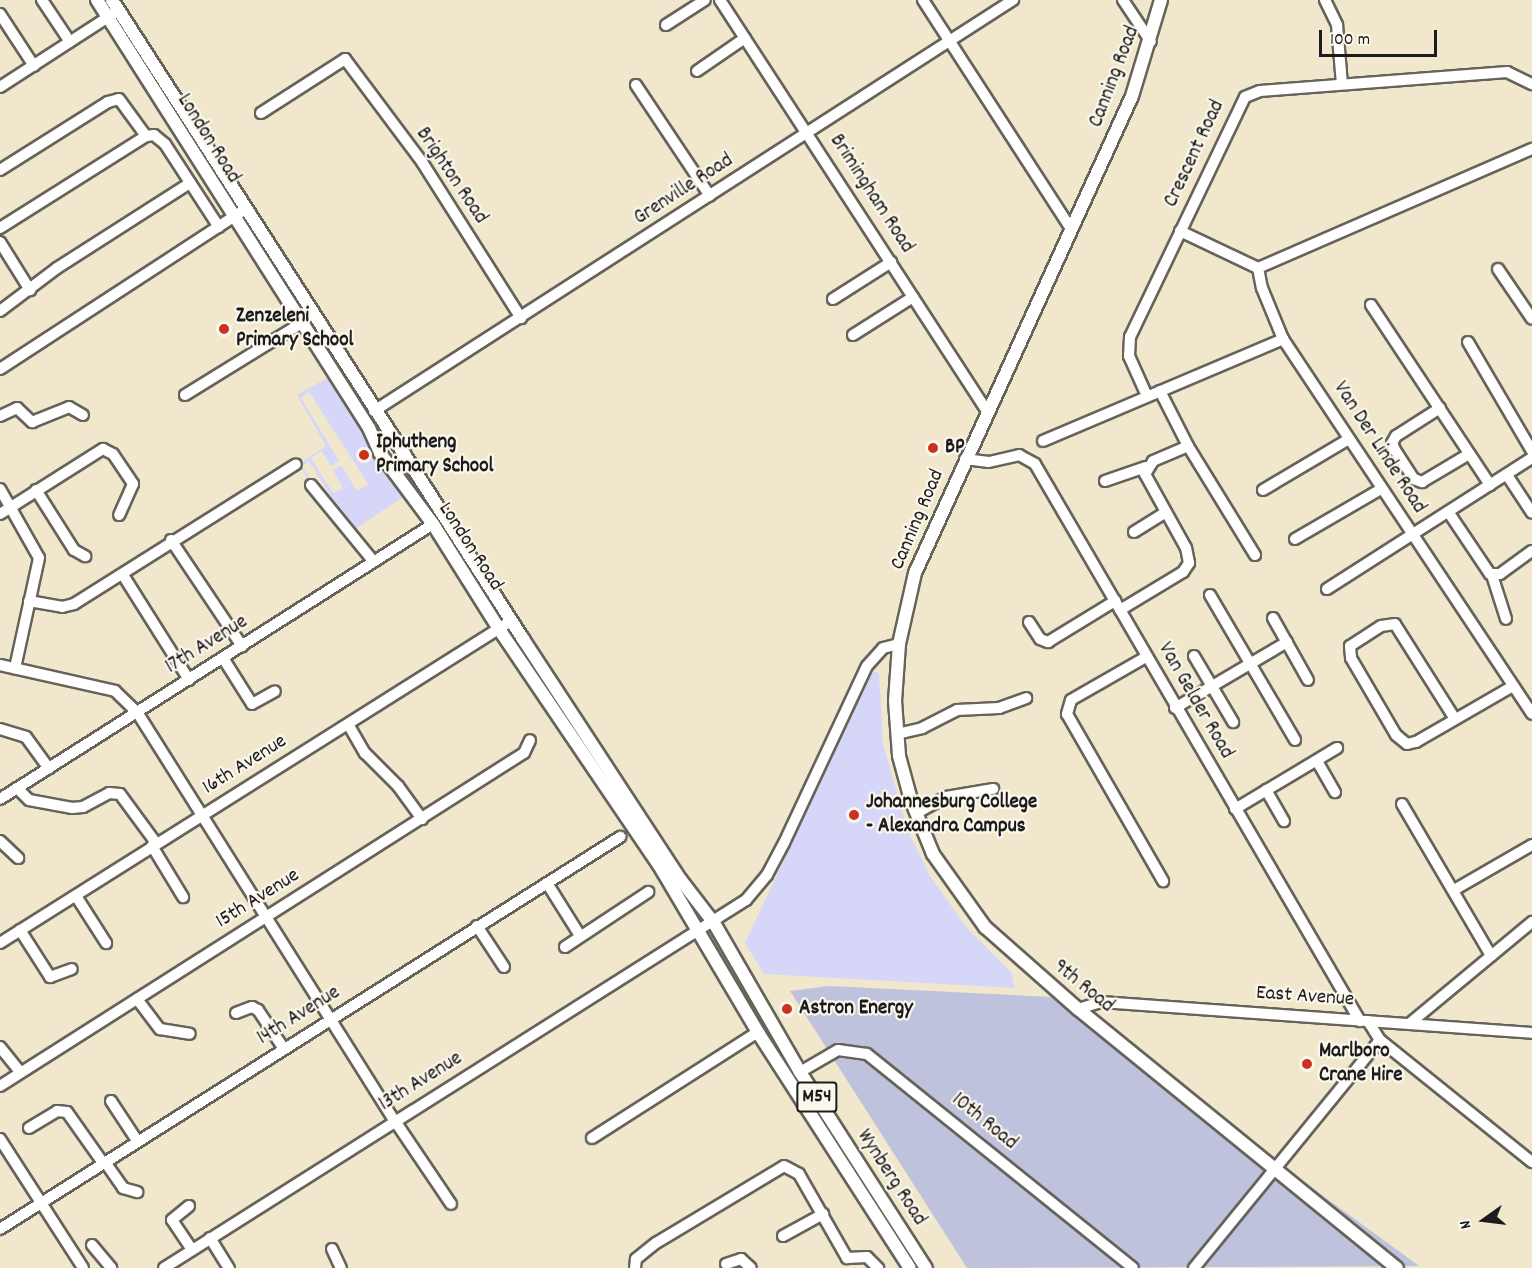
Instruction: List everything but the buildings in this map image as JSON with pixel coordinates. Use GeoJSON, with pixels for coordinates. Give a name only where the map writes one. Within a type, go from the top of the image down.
{"type":"FeatureCollection","features":[{"type":"Feature","properties":{"kind":"main road","name":"London Road"},"geometry":{"type":"LineString","coordinates":[[97,0],[303,322],[369,428],[380,453],[433,524],[499,629],[700,930]]}},
{"type":"Feature","properties":{"kind":"main road","name":"Canning Road"},"geometry":{"type":"LineString","coordinates":[[899,644],[915,573],[1132,96],[1151,42],[1161,0]]}},
{"type":"Feature","properties":{"kind":"main road","name":"London Road"},"geometry":{"type":"LineString","coordinates":[[115,5],[511,621],[680,879],[714,923]]}},
{"type":"Feature","properties":{"kind":"main road","name":"9th Road"},"geometry":{"type":"LineString","coordinates":[[899,644],[897,734],[917,813],[944,872],[972,912],[1016,957],[1078,1009],[1397,1268]]}},
{"type":"Feature","properties":{"kind":"main road","name":"Wynberg Road"},"geometry":{"type":"LineString","coordinates":[[714,923],[800,1072],[926,1268]]}},
{"type":"Feature","properties":{"kind":"main road","name":"Wynberg Road"},"geometry":{"type":"LineString","coordinates":[[700,930],[758,1032],[910,1268]]}},
{"type":"Feature","properties":{"kind":"street"},"geometry":{"type":"LineString","coordinates":[[42,0],[70,42]]}},
{"type":"Feature","properties":{"kind":"street"},"geometry":{"type":"LineString","coordinates":[[666,25],[705,0]]}},
{"type":"Feature","properties":{"kind":"street","name":"Brimingham Road"},"geometry":{"type":"LineString","coordinates":[[720,0],[987,411]]}},
{"type":"Feature","properties":{"kind":"street"},"geometry":{"type":"LineString","coordinates":[[923,0],[1071,229]]}},
{"type":"Feature","properties":{"kind":"street","name":"Grenville Road"},"geometry":{"type":"LineString","coordinates":[[374,411],[808,134],[1013,0]]}},
{"type":"Feature","properties":{"kind":"street"},"geometry":{"type":"LineString","coordinates":[[1123,0],[1151,42]]}},
{"type":"Feature","properties":{"kind":"street"},"geometry":{"type":"LineString","coordinates":[[1325,0],[1337,25],[1342,84]]}},
{"type":"Feature","properties":{"kind":"street"},"geometry":{"type":"LineString","coordinates":[[0,87],[107,18],[115,5]]}},
{"type":"Feature","properties":{"kind":"street"},"geometry":{"type":"LineString","coordinates":[[0,14],[34,66]]}},
{"type":"Feature","properties":{"kind":"street"},"geometry":{"type":"LineString","coordinates":[[697,70],[745,39]]}},
{"type":"Feature","properties":{"kind":"street","name":"Brighton Road"},"geometry":{"type":"LineString","coordinates":[[261,113],[345,59],[422,162],[521,318]]}},
{"type":"Feature","properties":{"kind":"street","name":"Crescent Road"},"geometry":{"type":"LineString","coordinates":[[1147,396],[1132,364],[1128,344],[1245,97],[1260,91],[1507,72],[1532,84]]}},
{"type":"Feature","properties":{"kind":"street"},"geometry":{"type":"LineString","coordinates":[[636,85],[710,196]]}},
{"type":"Feature","properties":{"kind":"street"},"geometry":{"type":"LineString","coordinates":[[0,170],[112,100],[125,103],[146,136],[163,142],[219,227]]}},
{"type":"Feature","properties":{"kind":"street"},"geometry":{"type":"LineString","coordinates":[[0,228],[146,136]]}},
{"type":"Feature","properties":{"kind":"street"},"geometry":{"type":"LineString","coordinates":[[1180,231],[1258,268],[1532,149]]}},
{"type":"Feature","properties":{"kind":"street"},"geometry":{"type":"LineString","coordinates":[[0,311],[57,268],[190,183]]}},
{"type":"Feature","properties":{"kind":"street"},"geometry":{"type":"LineString","coordinates":[[0,369],[246,209]]}},
{"type":"Feature","properties":{"kind":"street"},"geometry":{"type":"LineString","coordinates":[[0,242],[30,290]]}},
{"type":"Feature","properties":{"kind":"street"},"geometry":{"type":"LineString","coordinates":[[832,299],[891,262]]}},
{"type":"Feature","properties":{"kind":"street","name":"Van Der Linde Road"},"geometry":{"type":"LineString","coordinates":[[1258,268],[1283,339],[1532,714]]}},
{"type":"Feature","properties":{"kind":"street"},"geometry":{"type":"LineString","coordinates":[[1498,269],[1532,319]]}},
{"type":"Feature","properties":{"kind":"street"},"geometry":{"type":"LineString","coordinates":[[854,335],[913,297]]}},
{"type":"Feature","properties":{"kind":"street"},"geometry":{"type":"LineString","coordinates":[[1371,305],[1490,485]]}},
{"type":"Feature","properties":{"kind":"street"},"geometry":{"type":"LineString","coordinates":[[185,395],[303,322]]}},
{"type":"Feature","properties":{"kind":"street"},"geometry":{"type":"LineString","coordinates":[[1043,441],[1283,339]]}},
{"type":"Feature","properties":{"kind":"street"},"geometry":{"type":"LineString","coordinates":[[1468,342],[1532,451]]}},
{"type":"Feature","properties":{"kind":"street"},"geometry":{"type":"LineString","coordinates":[[1160,391],[1188,446],[1255,555]]}},
{"type":"Feature","properties":{"kind":"street"},"geometry":{"type":"LineString","coordinates":[[0,416],[17,408],[32,422],[69,407],[83,415]]}},
{"type":"Feature","properties":{"kind":"street"},"geometry":{"type":"LineString","coordinates":[[1440,408],[1396,436],[1392,443],[1395,450],[1414,479],[1422,482],[1469,454]]}},
{"type":"Feature","properties":{"kind":"street"},"geometry":{"type":"LineString","coordinates":[[1263,490],[1349,439]]}},
{"type":"Feature","properties":{"kind":"street"},"geometry":{"type":"LineString","coordinates":[[1105,480],[1146,467],[1188,446]]}},
{"type":"Feature","properties":{"kind":"street"},"geometry":{"type":"LineString","coordinates":[[0,514],[96,451],[107,450],[133,486],[119,515]]}},
{"type":"Feature","properties":{"kind":"street","name":"Van Gelder Road"},"geometry":{"type":"LineString","coordinates":[[965,459],[989,462],[1019,455],[1032,461],[1118,605],[1175,708],[1364,1021],[1380,1040],[1532,1162]]}},
{"type":"Feature","properties":{"kind":"street"},"geometry":{"type":"LineString","coordinates":[[1327,589],[1414,537],[1532,458]]}},
{"type":"Feature","properties":{"kind":"street"},"geometry":{"type":"LineString","coordinates":[[29,601],[66,607],[123,575],[171,540],[296,464]]}},
{"type":"Feature","properties":{"kind":"street"},"geometry":{"type":"LineString","coordinates":[[1029,622],[1040,639],[1048,642],[1183,572],[1189,563],[1186,548],[1147,479],[1146,467]]}},
{"type":"Feature","properties":{"kind":"street"},"geometry":{"type":"LineString","coordinates":[[1507,475],[1532,513]]}},
{"type":"Feature","properties":{"kind":"street"},"geometry":{"type":"LineString","coordinates":[[311,485],[374,562]]}},
{"type":"Feature","properties":{"kind":"street"},"geometry":{"type":"LineString","coordinates":[[0,489],[38,554],[15,668]]}},
{"type":"Feature","properties":{"kind":"street"},"geometry":{"type":"LineString","coordinates":[[1295,539],[1381,489]]}},
{"type":"Feature","properties":{"kind":"street"},"geometry":{"type":"LineString","coordinates":[[36,490],[74,550],[85,556]]}},
{"type":"Feature","properties":{"kind":"street"},"geometry":{"type":"LineString","coordinates":[[1134,532],[1165,513]]}},
{"type":"Feature","properties":{"kind":"street"},"geometry":{"type":"LineString","coordinates":[[1449,513],[1492,575],[1506,619]]}},
{"type":"Feature","properties":{"kind":"street","name":"17th Avenue"},"geometry":{"type":"LineString","coordinates":[[0,799],[433,524]]}},
{"type":"Feature","properties":{"kind":"street"},"geometry":{"type":"LineString","coordinates":[[171,540],[242,646]]}},
{"type":"Feature","properties":{"kind":"street"},"geometry":{"type":"LineString","coordinates":[[1492,575],[1500,574],[1532,551]]}},
{"type":"Feature","properties":{"kind":"street"},"geometry":{"type":"LineString","coordinates":[[123,575],[189,680]]}},
{"type":"Feature","properties":{"kind":"street"},"geometry":{"type":"LineString","coordinates":[[1210,595],[1296,740]]}},
{"type":"Feature","properties":{"kind":"street"},"geometry":{"type":"LineString","coordinates":[[1273,618],[1308,680]]}},
{"type":"Feature","properties":{"kind":"street","name":"16th Avenue"},"geometry":{"type":"LineString","coordinates":[[0,943],[511,621]]}},
{"type":"Feature","properties":{"kind":"street"},"geometry":{"type":"LineString","coordinates":[[1455,719],[1398,626],[1385,624],[1350,646],[1351,658],[1399,740],[1407,744],[1416,742],[1513,686]]}},
{"type":"Feature","properties":{"kind":"street"},"geometry":{"type":"LineString","coordinates":[[1175,708],[1287,642]]}},
{"type":"Feature","properties":{"kind":"street"},"geometry":{"type":"LineString","coordinates":[[714,923],[746,900],[766,875],[867,666],[883,648],[899,644]]}},
{"type":"Feature","properties":{"kind":"street"},"geometry":{"type":"LineString","coordinates":[[1194,656],[1233,722]]}},
{"type":"Feature","properties":{"kind":"street"},"geometry":{"type":"LineString","coordinates":[[1146,657],[1071,700],[1067,714],[1163,881]]}},
{"type":"Feature","properties":{"kind":"street"},"geometry":{"type":"LineString","coordinates":[[223,658],[252,704],[275,691]]}},
{"type":"Feature","properties":{"kind":"street"},"geometry":{"type":"LineString","coordinates":[[0,665],[118,692],[138,712],[395,1121],[451,1204]]}},
{"type":"Feature","properties":{"kind":"street"},"geometry":{"type":"LineString","coordinates":[[897,734],[922,728],[957,710],[999,708],[1026,698]]}},
{"type":"Feature","properties":{"kind":"street"},"geometry":{"type":"LineString","coordinates":[[348,724],[365,753],[398,786],[422,819]]}},
{"type":"Feature","properties":{"kind":"street"},"geometry":{"type":"LineString","coordinates":[[0,729],[26,737],[49,769]]}},
{"type":"Feature","properties":{"kind":"street","name":"15th Avenue"},"geometry":{"type":"LineString","coordinates":[[0,1086],[524,753],[530,740]]}},
{"type":"Feature","properties":{"kind":"street"},"geometry":{"type":"LineString","coordinates":[[1235,809],[1336,748]]}},
{"type":"Feature","properties":{"kind":"street"},"geometry":{"type":"LineString","coordinates":[[1317,760],[1335,792]]}},
{"type":"Feature","properties":{"kind":"street"},"geometry":{"type":"LineString","coordinates":[[18,788],[30,800],[72,808],[83,807],[109,793],[120,794],[154,844],[183,897]]}},
{"type":"Feature","properties":{"kind":"street"},"geometry":{"type":"LineString","coordinates":[[917,813],[946,797],[993,789]]}},
{"type":"Feature","properties":{"kind":"street"},"geometry":{"type":"LineString","coordinates":[[1266,790],[1284,821]]}},
{"type":"Feature","properties":{"kind":"street"},"geometry":{"type":"LineString","coordinates":[[1402,804],[1491,956]]}},
{"type":"Feature","properties":{"kind":"street","name":"14th Avenue"},"geometry":{"type":"LineString","coordinates":[[0,1229],[620,837]]}},
{"type":"Feature","properties":{"kind":"street"},"geometry":{"type":"LineString","coordinates":[[0,841],[18,858]]}},
{"type":"Feature","properties":{"kind":"street"},"geometry":{"type":"LineString","coordinates":[[1454,890],[1532,845]]}},
{"type":"Feature","properties":{"kind":"street"},"geometry":{"type":"LineString","coordinates":[[547,883],[579,934]]}},
{"type":"Feature","properties":{"kind":"street"},"geometry":{"type":"LineString","coordinates":[[565,946],[579,934],[648,892]]}},
{"type":"Feature","properties":{"kind":"street"},"geometry":{"type":"LineString","coordinates":[[76,896],[106,943]]}},
{"type":"Feature","properties":{"kind":"street"},"geometry":{"type":"LineString","coordinates":[[1409,1024],[1532,922]]}},
{"type":"Feature","properties":{"kind":"street","name":"13th Avenue"},"geometry":{"type":"LineString","coordinates":[[164,1268],[714,923]]}},
{"type":"Feature","properties":{"kind":"street"},"geometry":{"type":"LineString","coordinates":[[477,926],[504,967]]}},
{"type":"Feature","properties":{"kind":"street"},"geometry":{"type":"LineString","coordinates":[[20,930],[50,977],[72,969]]}},
{"type":"Feature","properties":{"kind":"street"},"geometry":{"type":"LineString","coordinates":[[136,999],[160,1029],[190,1034]]}},
{"type":"Feature","properties":{"kind":"street","name":"East Avenue"},"geometry":{"type":"LineString","coordinates":[[1078,1009],[1101,1002],[1532,1033]]}},
{"type":"Feature","properties":{"kind":"street"},"geometry":{"type":"LineString","coordinates":[[236,1013],[252,1007],[258,1010],[284,1049]]}},
{"type":"Feature","properties":{"kind":"street"},"geometry":{"type":"LineString","coordinates":[[592,1138],[758,1032]]}},
{"type":"Feature","properties":{"kind":"street"},"geometry":{"type":"LineString","coordinates":[[1194,1268],[1380,1040]]}},
{"type":"Feature","properties":{"kind":"street"},"geometry":{"type":"LineString","coordinates":[[0,1047],[20,1072]]}},
{"type":"Feature","properties":{"kind":"street","name":"10th Road"},"geometry":{"type":"LineString","coordinates":[[800,1072],[838,1050],[867,1054],[1133,1268]]}},
{"type":"Feature","properties":{"kind":"street"},"geometry":{"type":"LineString","coordinates":[[111,1101],[138,1142]]}},
{"type":"Feature","properties":{"kind":"street"},"geometry":{"type":"LineString","coordinates":[[29,1128],[57,1111],[67,1112],[123,1188],[137,1192]]}},
{"type":"Feature","properties":{"kind":"street"},"geometry":{"type":"LineString","coordinates":[[0,1139],[83,1268]]}},
{"type":"Feature","properties":{"kind":"street"},"geometry":{"type":"LineString","coordinates":[[635,1268],[636,1259],[656,1243],[784,1166],[798,1172],[847,1258]]}},
{"type":"Feature","properties":{"kind":"street"},"geometry":{"type":"LineString","coordinates":[[189,1206],[172,1220],[192,1250]]}},
{"type":"Feature","properties":{"kind":"street"},"geometry":{"type":"LineString","coordinates":[[783,1236],[823,1214]]}},
{"type":"Feature","properties":{"kind":"street"},"geometry":{"type":"LineString","coordinates":[[210,1238],[229,1268]]}},
{"type":"Feature","properties":{"kind":"street"},"geometry":{"type":"LineString","coordinates":[[92,1245],[111,1268]]}},
{"type":"Feature","properties":{"kind":"street"},"geometry":{"type":"LineString","coordinates":[[332,1249],[340,1268]]}},
{"type":"Feature","properties":{"kind":"street"},"geometry":{"type":"LineString","coordinates":[[839,1268],[847,1258],[867,1257],[878,1268]]}},
{"type":"Feature","properties":{"kind":"street"},"geometry":{"type":"LineString","coordinates":[[726,1264],[741,1259],[751,1268]]}},
{"type":"Feature","properties":{"kind":"shaded area","name":"Iphutheng Primary School"},"geometry":{"type":"Polygon","coordinates":[[[327,378],[405,496],[352,531],[322,502],[299,464],[326,446],[297,395],[327,378]],[[309,392],[301,398],[339,461],[331,466],[322,451],[311,458],[333,493],[343,488],[333,470],[341,465],[357,491],[368,484],[309,392]],[[309,461],[302,466],[324,501],[331,496],[309,461]]]}},
{"type":"Feature","properties":{"kind":"shaded area","name":"Johannesburg College - Alexandra Campus"},"geometry":{"type":"Polygon","coordinates":[[[872,672],[879,672],[883,744],[908,831],[930,876],[967,928],[1012,973],[1014,988],[764,974],[745,943],[872,672]]]}},
{"type":"Feature","properties":{"kind":"shaded area"},"geometry":{"type":"Polygon","coordinates":[[[829,986],[1051,997],[1419,1266],[967,1268],[790,991],[829,986]]]}},
{"type":"Feature","properties":{"kind":"place","name":"Zenzeleni Primary School"},"geometry":{"type":"Point","coordinates":[224,329]}},
{"type":"Feature","properties":{"kind":"place","name":"BP"},"geometry":{"type":"Point","coordinates":[933,448]}},
{"type":"Feature","properties":{"kind":"place","name":"Iphutheng Primary School"},"geometry":{"type":"Point","coordinates":[364,455]}},
{"type":"Feature","properties":{"kind":"place","name":"Johannesburg College - Alexandra Campus"},"geometry":{"type":"Point","coordinates":[854,815]}},
{"type":"Feature","properties":{"kind":"place","name":"Astron Energy"},"geometry":{"type":"Point","coordinates":[787,1009]}},
{"type":"Feature","properties":{"kind":"place","name":"Marlboro Crane Hire"},"geometry":{"type":"Point","coordinates":[1307,1064]}}]}
